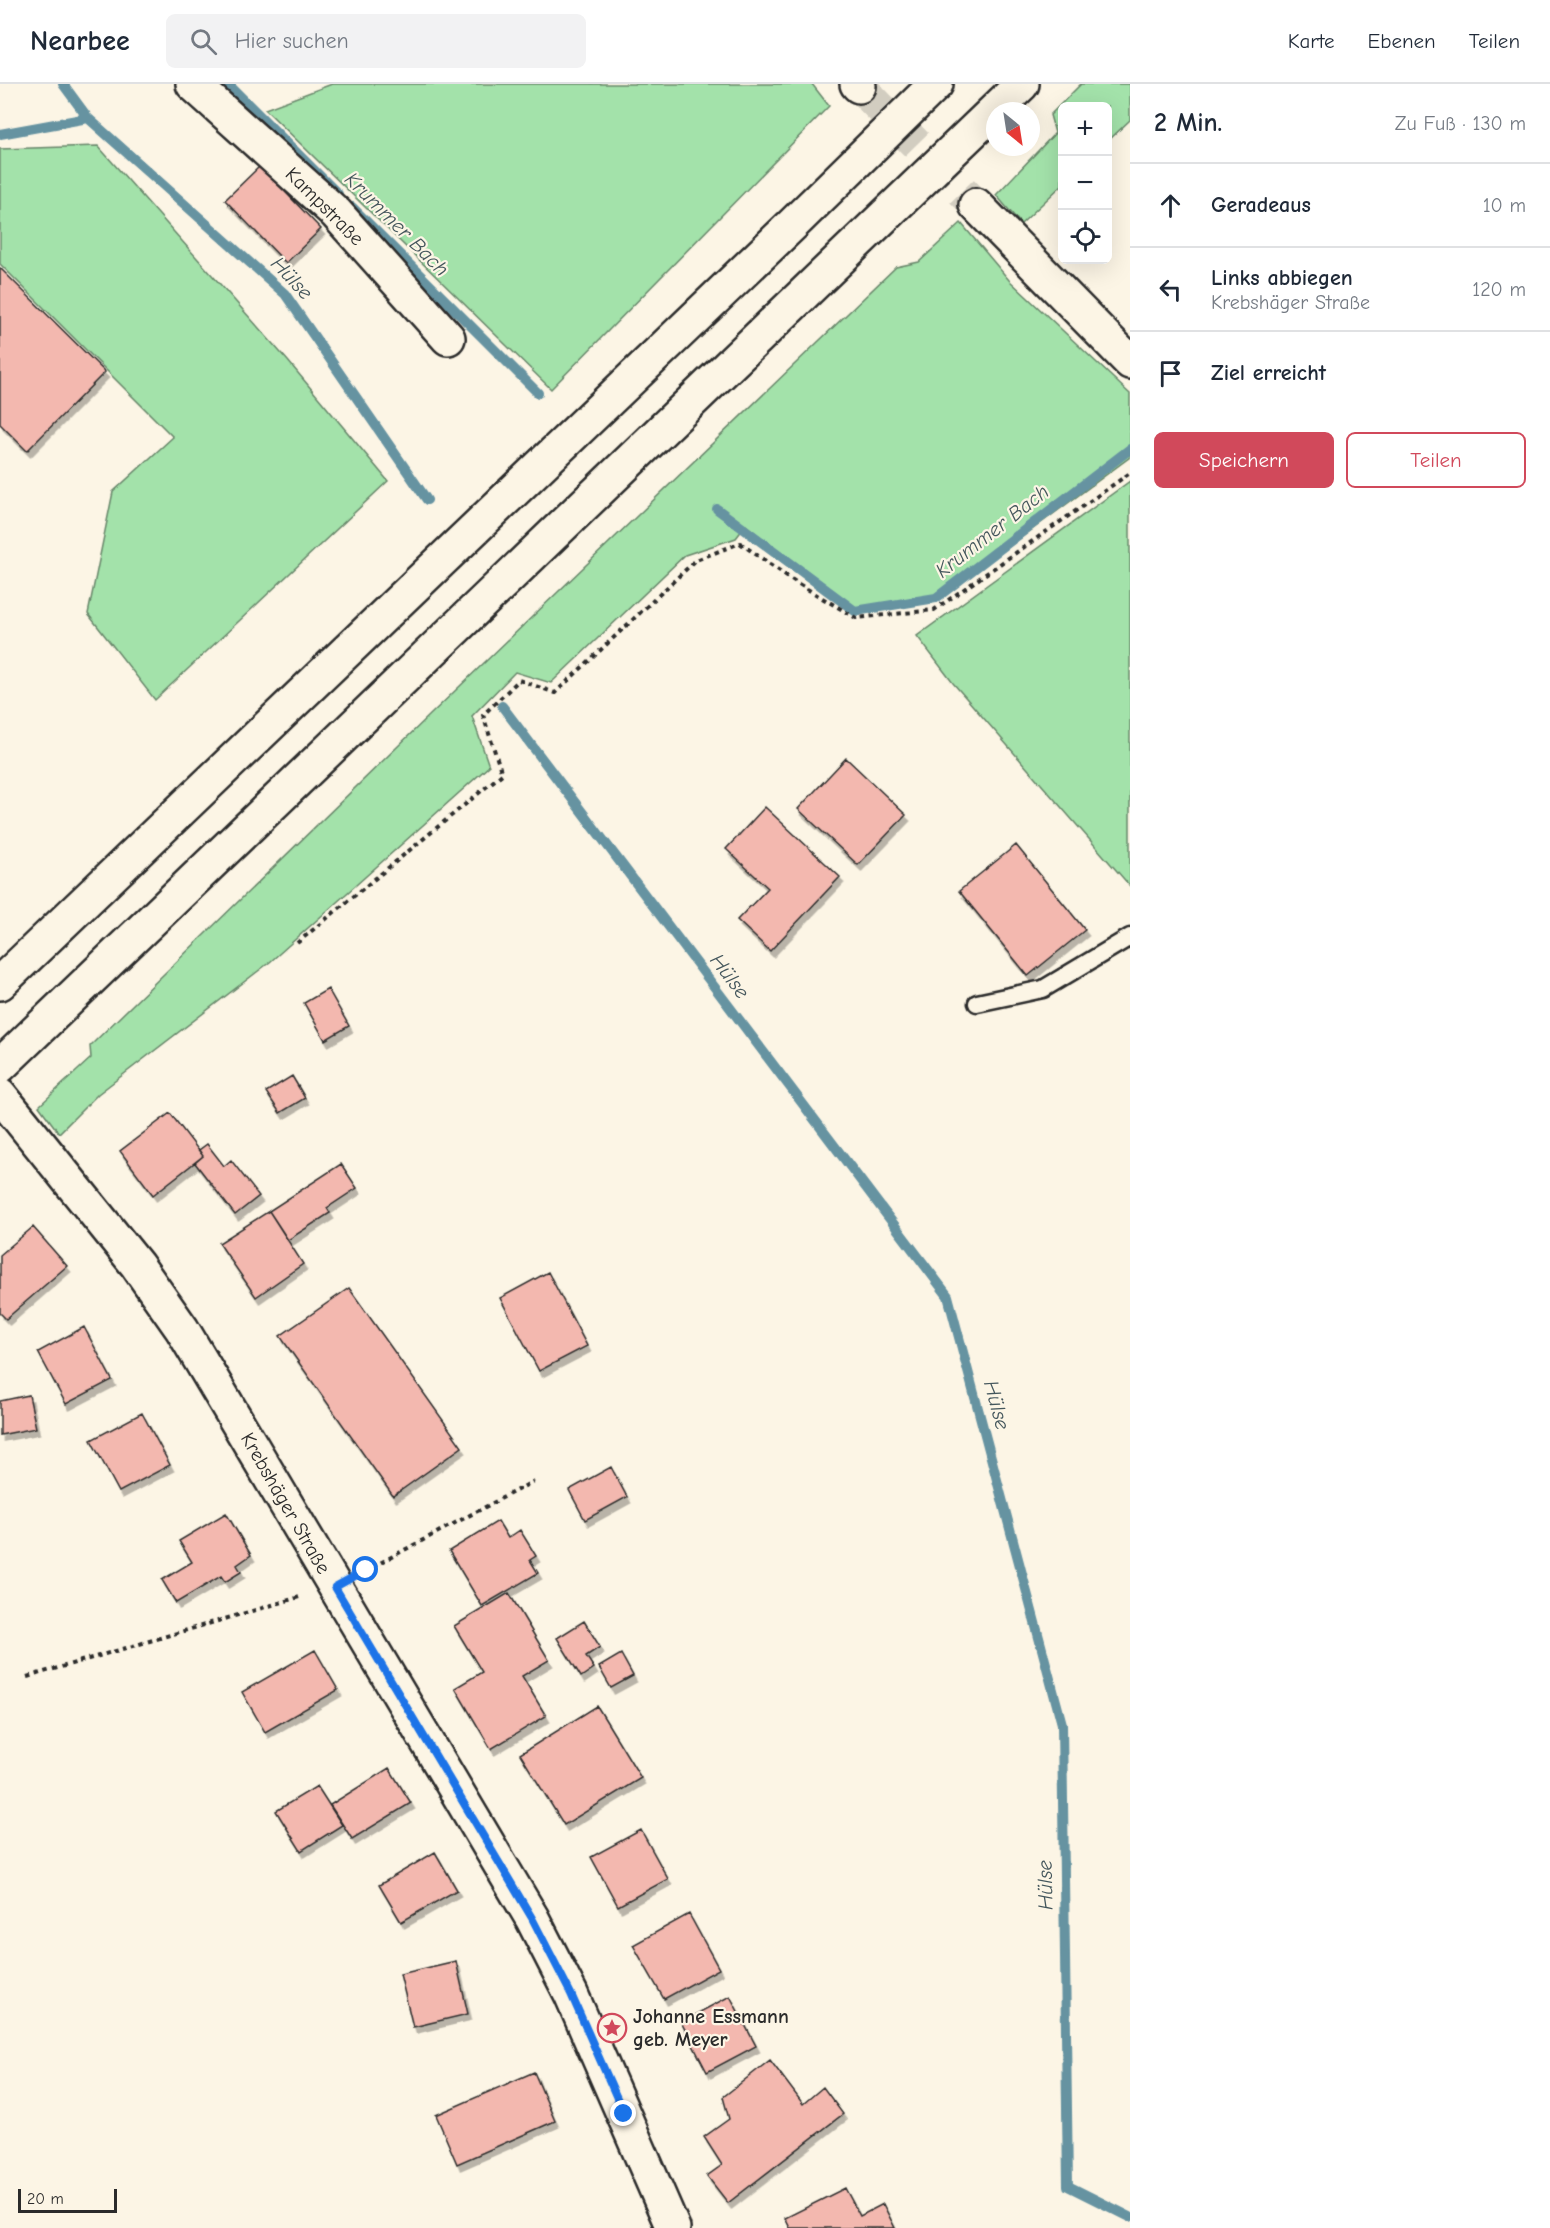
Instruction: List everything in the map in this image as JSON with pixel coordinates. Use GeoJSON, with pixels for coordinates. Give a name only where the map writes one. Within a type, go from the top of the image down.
{"type":"FeatureCollection","features":[{"type":"Feature","properties":{"kind":"main road","name":"Kampstraße"},"geometry":{"type":"LineString","coordinates":[[193,84],[336,213],[448,338]]}},
{"type":"Feature","properties":{"kind":"main road"},"geometry":{"type":"LineString","coordinates":[[0,983],[936,84]]}},
{"type":"Feature","properties":{"kind":"main road"},"geometry":{"type":"LineString","coordinates":[[4,1062],[1022,84]]}},
{"type":"Feature","properties":{"kind":"main road"},"geometry":{"type":"LineString","coordinates":[[976,205],[1130,362]]}},
{"type":"Feature","properties":{"kind":"main road","name":"Krebshäger Straße"},"geometry":{"type":"LineString","coordinates":[[0,1095],[137,1265],[182,1329],[532,1918],[571,1994],[673,2228]]}},
{"type":"Feature","properties":{"kind":"lane"},"geometry":{"type":"LineString","coordinates":[[977,1003],[1043,989],[1130,937]]}},
{"type":"Feature","properties":{"kind":"path"},"geometry":{"type":"LineString","coordinates":[[297,944],[502,774],[483,715],[519,680],[555,693],[696,560],[740,543],[797,582],[856,618],[934,610],[1130,473]]}},
{"type":"Feature","properties":{"kind":"path"},"geometry":{"type":"LineString","coordinates":[[27,1677],[335,1587],[534,1481]]}},
{"type":"Feature","properties":{"kind":"green space"},"geometry":{"type":"Polygon","coordinates":[[[332,84],[812,84],[829,106],[551,389],[265,109],[332,84]]]}},
{"type":"Feature","properties":{"kind":"green space"},"geometry":{"type":"Polygon","coordinates":[[[1081,84],[1130,84],[1130,120],[1112,137],[1112,102],[1063,102],[1081,84]]]}},
{"type":"Feature","properties":{"kind":"green space"},"geometry":{"type":"Polygon","coordinates":[[[1058,107],[1058,189],[1021,224],[996,195],[1033,156],[1040,156],[1040,149],[1055,133],[1050,115],[1058,107]]]}},
{"type":"Feature","properties":{"kind":"green space"},"geometry":{"type":"Polygon","coordinates":[[[98,146],[288,361],[388,481],[155,700],[88,614],[113,492],[173,437],[0,264],[0,149],[98,146]]]}},
{"type":"Feature","properties":{"kind":"green space"},"geometry":{"type":"Polygon","coordinates":[[[961,223],[1009,280],[1130,394],[1130,457],[936,601],[853,611],[746,525],[736,538],[685,555],[551,683],[515,672],[472,716],[489,766],[270,962],[98,1094],[59,1133],[39,1106],[91,1058],[90,1046],[896,267],[919,262],[961,223]]]}},
{"type":"Feature","properties":{"kind":"green space"},"geometry":{"type":"Polygon","coordinates":[[[1130,481],[1130,886],[953,683],[917,636],[1130,481]]]}},
{"type":"Feature","properties":{"kind":"building"},"geometry":{"type":"Polygon","coordinates":[[[260,166],[321,229],[286,263],[225,200],[260,166]]]}},
{"type":"Feature","properties":{"kind":"building"},"geometry":{"type":"Polygon","coordinates":[[[0,268],[105,372],[27,451],[0,424],[0,268]]]}},
{"type":"Feature","properties":{"kind":"building"},"geometry":{"type":"Polygon","coordinates":[[[846,758],[906,815],[858,865],[798,809],[846,758]]]}},
{"type":"Feature","properties":{"kind":"building"},"geometry":{"type":"Polygon","coordinates":[[[765,807],[840,877],[770,951],[737,920],[768,888],[726,849],[765,807]]]}},
{"type":"Feature","properties":{"kind":"building"},"geometry":{"type":"Polygon","coordinates":[[[1016,845],[1085,930],[1028,976],[959,891],[1016,845]]]}},
{"type":"Feature","properties":{"kind":"building"},"geometry":{"type":"Polygon","coordinates":[[[328,989],[349,1026],[325,1040],[304,1003],[328,989]]]}},
{"type":"Feature","properties":{"kind":"building"},"geometry":{"type":"Polygon","coordinates":[[[292,1076],[305,1098],[280,1113],[266,1092],[292,1076]]]}},
{"type":"Feature","properties":{"kind":"building"},"geometry":{"type":"Polygon","coordinates":[[[170,1113],[203,1156],[153,1195],[120,1151],[170,1113]]]}},
{"type":"Feature","properties":{"kind":"building"},"geometry":{"type":"Polygon","coordinates":[[[207,1144],[224,1166],[231,1160],[259,1196],[235,1215],[195,1163],[203,1156],[199,1150],[207,1144]]]}},
{"type":"Feature","properties":{"kind":"building"},"geometry":{"type":"Polygon","coordinates":[[[341,1164],[357,1188],[327,1208],[330,1213],[288,1240],[269,1211],[341,1164]]]}},
{"type":"Feature","properties":{"kind":"building"},"geometry":{"type":"Polygon","coordinates":[[[269,1211],[303,1264],[256,1297],[219,1243],[269,1211]]]}},
{"type":"Feature","properties":{"kind":"building"},"geometry":{"type":"Polygon","coordinates":[[[33,1227],[67,1266],[6,1319],[0,1313],[0,1255],[33,1227]]]}},
{"type":"Feature","properties":{"kind":"building"},"geometry":{"type":"Polygon","coordinates":[[[548,1272],[587,1346],[539,1371],[500,1298],[548,1272]]]}},
{"type":"Feature","properties":{"kind":"building"},"geometry":{"type":"Polygon","coordinates":[[[349,1288],[462,1447],[393,1496],[280,1336],[349,1288]]]}},
{"type":"Feature","properties":{"kind":"building"},"geometry":{"type":"Polygon","coordinates":[[[84,1327],[112,1380],[66,1404],[38,1352],[84,1327]]]}},
{"type":"Feature","properties":{"kind":"building"},"geometry":{"type":"Polygon","coordinates":[[[29,1395],[36,1428],[0,1435],[0,1401],[29,1395]]]}},
{"type":"Feature","properties":{"kind":"building"},"geometry":{"type":"Polygon","coordinates":[[[142,1413],[170,1465],[119,1492],[91,1440],[142,1413]]]}},
{"type":"Feature","properties":{"kind":"building"},"geometry":{"type":"Polygon","coordinates":[[[611,1467],[627,1497],[585,1520],[569,1490],[611,1467]]]}},
{"type":"Feature","properties":{"kind":"building"},"geometry":{"type":"Polygon","coordinates":[[[226,1513],[251,1555],[237,1565],[241,1572],[225,1582],[221,1576],[176,1603],[162,1580],[192,1562],[179,1541],[226,1513]]]}},
{"type":"Feature","properties":{"kind":"building"},"geometry":{"type":"Polygon","coordinates":[[[498,1521],[508,1538],[520,1530],[536,1556],[530,1560],[538,1573],[482,1606],[449,1551],[498,1521]]]}},
{"type":"Feature","properties":{"kind":"building"},"geometry":{"type":"Polygon","coordinates":[[[509,1593],[549,1660],[522,1676],[546,1716],[491,1749],[455,1688],[482,1672],[454,1626],[509,1593]]]}},
{"type":"Feature","properties":{"kind":"building"},"geometry":{"type":"Polygon","coordinates":[[[584,1621],[600,1647],[586,1656],[594,1668],[581,1677],[557,1638],[584,1621]]]}},
{"type":"Feature","properties":{"kind":"building"},"geometry":{"type":"Polygon","coordinates":[[[315,1650],[338,1690],[265,1732],[242,1692],[315,1650]]]}},
{"type":"Feature","properties":{"kind":"building"},"geometry":{"type":"Polygon","coordinates":[[[621,1654],[633,1676],[611,1688],[599,1667],[621,1654]]]}},
{"type":"Feature","properties":{"kind":"building"},"geometry":{"type":"Polygon","coordinates":[[[597,1706],[641,1778],[564,1825],[520,1754],[597,1706]]]}},
{"type":"Feature","properties":{"kind":"building"},"geometry":{"type":"Polygon","coordinates":[[[389,1768],[411,1803],[352,1839],[330,1805],[389,1768]]]}},
{"type":"Feature","properties":{"kind":"building"},"geometry":{"type":"Polygon","coordinates":[[[317,1786],[342,1825],[301,1851],[276,1811],[317,1786]]]}},
{"type":"Feature","properties":{"kind":"building"},"geometry":{"type":"Polygon","coordinates":[[[641,1830],[668,1879],[618,1906],[591,1857],[641,1830]]]}},
{"type":"Feature","properties":{"kind":"building"},"geometry":{"type":"Polygon","coordinates":[[[435,1852],[457,1890],[401,1922],[379,1885],[435,1852]]]}},
{"type":"Feature","properties":{"kind":"building"},"geometry":{"type":"Polygon","coordinates":[[[689,1914],[719,1969],[664,1999],[633,1945],[689,1914]]]}},
{"type":"Feature","properties":{"kind":"building"},"geometry":{"type":"Polygon","coordinates":[[[456,1961],[468,2014],[413,2027],[400,1974],[456,1961]]]}},
{"type":"Feature","properties":{"kind":"building"},"geometry":{"type":"Polygon","coordinates":[[[730,1996],[756,2046],[707,2072],[681,2022],[730,1996]]]}},
{"type":"Feature","properties":{"kind":"building"},"geometry":{"type":"Polygon","coordinates":[[[770,2060],[803,2104],[823,2087],[843,2114],[728,2203],[707,2176],[722,2165],[704,2137],[729,2119],[723,2097],[770,2060]]]}},
{"type":"Feature","properties":{"kind":"building"},"geometry":{"type":"Polygon","coordinates":[[[534,2072],[555,2121],[457,2164],[436,2115],[534,2072]]]}},
{"type":"Feature","properties":{"kind":"building"},"geometry":{"type":"Polygon","coordinates":[[[845,2188],[860,2216],[883,2204],[895,2228],[790,2228],[785,2218],[845,2188]]]}},
{"type":"Feature","properties":{"kind":"waterway","name":"Hülse"},"geometry":{"type":"LineString","coordinates":[[63,84],[88,118],[285,294],[427,500]]}},
{"type":"Feature","properties":{"kind":"waterway","name":"Krummer Bach"},"geometry":{"type":"LineString","coordinates":[[228,84],[338,194]]}},
{"type":"Feature","properties":{"kind":"waterway"},"geometry":{"type":"LineString","coordinates":[[0,134],[88,118]]}},
{"type":"Feature","properties":{"kind":"waterway","name":"Krummer Bach"},"geometry":{"type":"LineString","coordinates":[[352,207],[538,393]]}},
{"type":"Feature","properties":{"kind":"waterway","name":"Krummer Bach"},"geometry":{"type":"LineString","coordinates":[[717,509],[855,611],[936,598],[1130,449]]}},
{"type":"Feature","properties":{"kind":"waterway","name":"Hülse"},"geometry":{"type":"LineString","coordinates":[[502,706],[948,1296],[1062,1724],[1068,2186],[1130,2217]]}},
{"type":"Feature","properties":{"kind":"tunnel"},"geometry":{"type":"LineString","coordinates":[[859,86],[976,205]]}},
{"type":"Feature","properties":{"kind":"place","name":"Johanne Essmann geb. Meyer"},"geometry":{"type":"Point","coordinates":[612,2028]}},
{"type":"Feature","properties":{"kind":"route"},"geometry":{"type":"LineString","coordinates":[[366,1570],[335,1587],[532,1918],[571,1994],[624,2114]]}}]}
